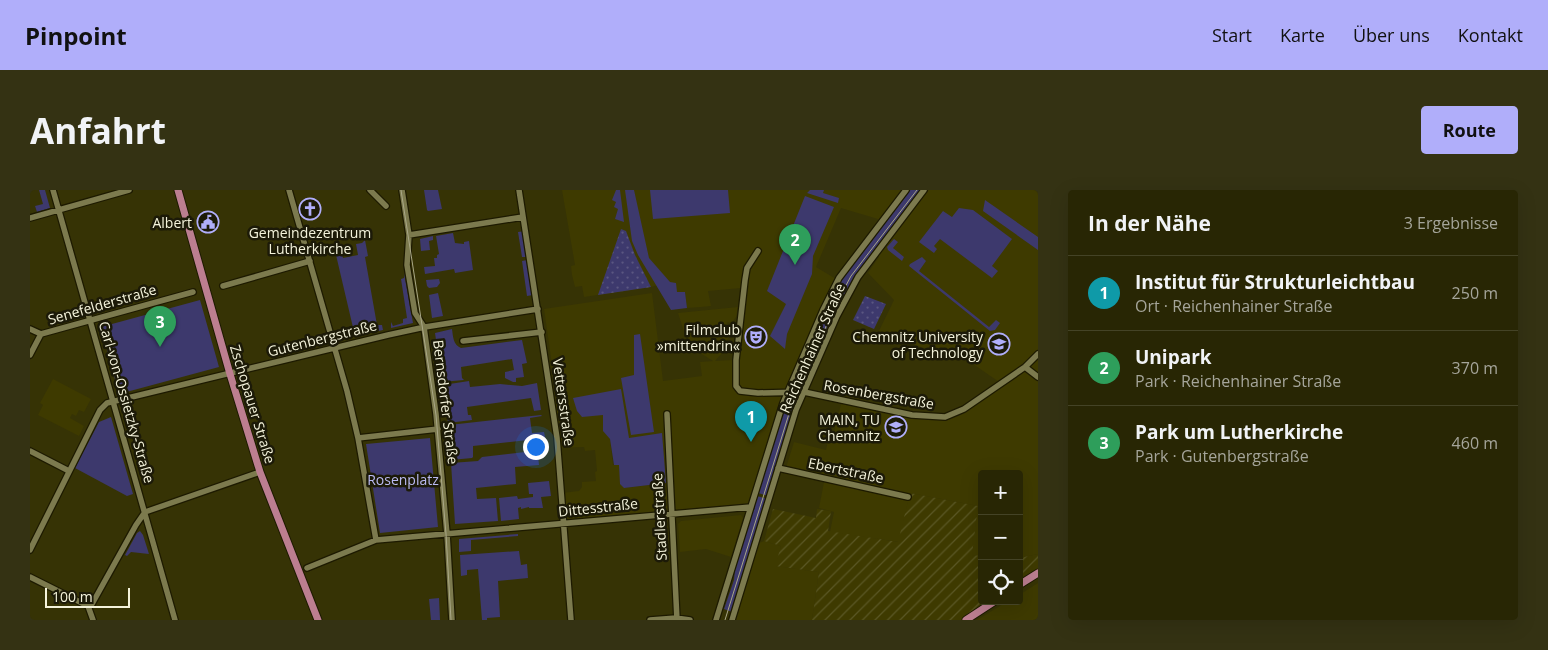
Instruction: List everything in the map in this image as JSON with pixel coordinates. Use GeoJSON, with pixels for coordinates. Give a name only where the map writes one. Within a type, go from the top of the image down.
{"type":"FeatureCollection","features":[{"type":"Feature","properties":{"kind":"main road","name":"Zschopauer Straße"},"geometry":{"type":"LineString","coordinates":[[178,190],[260,472],[318,620]]}},
{"type":"Feature","properties":{"kind":"main road"},"geometry":{"type":"LineString","coordinates":[[1023,582],[1038,573]]}},
{"type":"Feature","properties":{"kind":"main road"},"geometry":{"type":"LineString","coordinates":[[966,620],[988,605]]}},
{"type":"Feature","properties":{"kind":"street","name":"Carl-von-Ossietzky-Straße"},"geometry":{"type":"LineString","coordinates":[[53,190],[175,620]]}},
{"type":"Feature","properties":{"kind":"street"},"geometry":{"type":"LineString","coordinates":[[30,218],[129,190]]}},
{"type":"Feature","properties":{"kind":"street"},"geometry":{"type":"LineString","coordinates":[[289,190],[335,348],[358,438],[376,540]]}},
{"type":"Feature","properties":{"kind":"street"},"geometry":{"type":"LineString","coordinates":[[370,190],[386,206]]}},
{"type":"Feature","properties":{"kind":"street","name":"Bernsdorfer Straße"},"geometry":{"type":"LineString","coordinates":[[402,190],[408,235],[407,265],[415,313],[424,327],[438,429],[452,620]]}},
{"type":"Feature","properties":{"kind":"street","name":"Vettersstraße"},"geometry":{"type":"LineString","coordinates":[[519,190],[558,443],[571,620]]}},
{"type":"Feature","properties":{"kind":"street","name":"Reichenhainer Straße"},"geometry":{"type":"LineString","coordinates":[[716,620],[787,392],[823,310],[839,278],[906,190]]}},
{"type":"Feature","properties":{"kind":"street","name":"Reichenhainer Straße"},"geometry":{"type":"LineString","coordinates":[[732,620],[796,410],[851,286],[924,190]]}},
{"type":"Feature","properties":{"kind":"street"},"geometry":{"type":"LineString","coordinates":[[408,235],[523,217]]}},
{"type":"Feature","properties":{"kind":"street","name":"Reichenhainer Straße"},"geometry":{"type":"LineString","coordinates":[[758,251],[748,268],[745,280],[736,360],[736,386],[740,391],[744,392],[787,392]]}},
{"type":"Feature","properties":{"kind":"street"},"geometry":{"type":"LineString","coordinates":[[223,286],[310,261]]}},
{"type":"Feature","properties":{"kind":"street","name":"Senefelderstraße"},"geometry":{"type":"LineString","coordinates":[[30,355],[41,334],[193,292]]}},
{"type":"Feature","properties":{"kind":"street","name":"Gutenbergstraße"},"geometry":{"type":"LineString","coordinates":[[114,402],[424,327],[538,309]]}},
{"type":"Feature","properties":{"kind":"street"},"geometry":{"type":"LineString","coordinates":[[30,328],[41,334]]}},
{"type":"Feature","properties":{"kind":"street"},"geometry":{"type":"LineString","coordinates":[[463,341],[542,332]]}},
{"type":"Feature","properties":{"kind":"street","name":"Rosenbergstraße"},"geometry":{"type":"LineString","coordinates":[[787,392],[804,392],[912,415],[946,417],[964,409],[1025,367],[1038,354]]}},
{"type":"Feature","properties":{"kind":"street"},"geometry":{"type":"LineString","coordinates":[[1025,367],[1038,377]]}},
{"type":"Feature","properties":{"kind":"street"},"geometry":{"type":"LineString","coordinates":[[30,550],[100,410],[107,403],[114,402]]}},
{"type":"Feature","properties":{"kind":"street","name":"Stadlerstraße"},"geometry":{"type":"LineString","coordinates":[[667,414],[676,619]]}},
{"type":"Feature","properties":{"kind":"street"},"geometry":{"type":"LineString","coordinates":[[358,438],[438,429]]}},
{"type":"Feature","properties":{"kind":"street"},"geometry":{"type":"LineString","coordinates":[[30,451],[69,471]]}},
{"type":"Feature","properties":{"kind":"street","name":"Ebertstraße"},"geometry":{"type":"LineString","coordinates":[[778,468],[908,497]]}},
{"type":"Feature","properties":{"kind":"street"},"geometry":{"type":"LineString","coordinates":[[88,606],[95,601],[145,512],[260,472]]}},
{"type":"Feature","properties":{"kind":"street","name":"Dittesstraße"},"geometry":{"type":"LineString","coordinates":[[447,534],[751,506]]}},
{"type":"Feature","properties":{"kind":"street"},"geometry":{"type":"LineString","coordinates":[[308,568],[376,540],[447,534]]}},
{"type":"Feature","properties":{"kind":"street"},"geometry":{"type":"LineString","coordinates":[[30,577],[88,606],[93,620]]}},
{"type":"Feature","properties":{"kind":"street"},"geometry":{"type":"LineString","coordinates":[[650,620],[690,620]]}},
{"type":"Feature","properties":{"kind":"shaded area"},"geometry":{"type":"Polygon","coordinates":[[[562,190],[1038,190],[1038,554],[1023,557],[1023,470],[978,470],[978,506],[910,493],[899,542],[830,532],[834,512],[819,508],[824,482],[784,474],[794,442],[826,450],[829,437],[833,436],[842,400],[932,417],[958,416],[1002,384],[960,355],[951,356],[894,339],[892,342],[877,335],[894,300],[868,273],[879,257],[878,219],[841,208],[816,267],[836,279],[784,393],[748,507],[564,523],[562,493],[579,491],[582,487],[582,482],[596,481],[595,472],[597,471],[595,450],[585,451],[584,447],[559,448],[552,401],[557,400],[544,309],[652,293],[663,381],[702,376],[700,362],[713,361],[694,349],[685,334],[678,313],[738,307],[736,317],[731,324],[728,322],[724,327],[732,334],[722,345],[726,349],[715,361],[733,360],[741,307],[741,288],[708,291],[711,306],[687,308],[685,292],[677,293],[670,282],[651,287],[584,297],[582,286],[575,287],[571,266],[575,265],[562,190]],[[603,414],[604,425],[610,439],[613,465],[620,465],[624,488],[666,483],[662,434],[629,439],[603,414]]]}},
{"type":"Feature","properties":{"kind":"shaded area"},"geometry":{"type":"Polygon","coordinates":[[[53,379],[91,399],[84,412],[79,410],[76,416],[72,414],[70,418],[84,426],[79,436],[38,415],[43,405],[40,403],[53,379]]]}},
{"type":"Feature","properties":{"kind":"shaded area"},"geometry":{"type":"Polygon","coordinates":[[[910,493],[978,506],[972,555],[978,556],[978,605],[989,605],[966,620],[812,620],[819,572],[775,566],[781,546],[764,541],[773,509],[816,518],[817,509],[831,511],[828,531],[898,542],[910,493]]]}},
{"type":"Feature","properties":{"kind":"shaded area"},"geometry":{"type":"Polygon","coordinates":[[[978,506],[978,556],[971,555],[978,506]]]}},
{"type":"Feature","properties":{"kind":"shaded area"},"geometry":{"type":"Polygon","coordinates":[[[741,515],[743,518],[731,557],[706,549],[680,552],[678,524],[681,521],[741,515]]]}},
{"type":"Feature","properties":{"kind":"shaded area"},"geometry":{"type":"Polygon","coordinates":[[[764,541],[781,546],[776,566],[819,572],[812,620],[732,620],[757,544],[764,541]]]}},
{"type":"Feature","properties":{"kind":"shaded area"},"geometry":{"type":"Polygon","coordinates":[[[1038,554],[1038,573],[1023,582],[1023,560],[1023,557],[1038,554]]]}},
{"type":"Feature","properties":{"kind":"shaded area"},"geometry":{"type":"Polygon","coordinates":[[[1038,583],[1038,620],[977,620],[1001,605],[1023,605],[1023,592],[1038,583]]]}},
{"type":"Feature","properties":{"kind":"green space"},"geometry":{"type":"Polygon","coordinates":[[[39,190],[45,190],[50,208],[37,212],[35,206],[43,204],[39,190]]]}},
{"type":"Feature","properties":{"kind":"green space"},"geometry":{"type":"Polygon","coordinates":[[[424,190],[438,190],[442,209],[427,210],[424,190]]]}},
{"type":"Feature","properties":{"kind":"green space"},"geometry":{"type":"Polygon","coordinates":[[[616,190],[620,190],[624,222],[615,219],[618,209],[614,207],[616,202],[612,200],[616,190]]]}},
{"type":"Feature","properties":{"kind":"green space"},"geometry":{"type":"Polygon","coordinates":[[[625,190],[634,190],[649,258],[670,282],[676,283],[677,292],[685,292],[687,308],[671,310],[638,255],[632,241],[625,190]]]}},
{"type":"Feature","properties":{"kind":"green space"},"geometry":{"type":"Polygon","coordinates":[[[650,190],[728,190],[730,213],[653,219],[650,190]]]}},
{"type":"Feature","properties":{"kind":"green space"},"geometry":{"type":"Polygon","coordinates":[[[810,190],[824,190],[823,193],[839,198],[838,203],[807,193],[810,190]]]}},
{"type":"Feature","properties":{"kind":"green space"},"geometry":{"type":"Polygon","coordinates":[[[909,190],[922,190],[852,282],[836,314],[826,309],[846,272],[909,190]]]}},
{"type":"Feature","properties":{"kind":"green space"},"geometry":{"type":"Polygon","coordinates":[[[805,196],[834,207],[813,256],[812,274],[787,334],[785,349],[770,336],[786,304],[767,291],[805,196]]]}},
{"type":"Feature","properties":{"kind":"green space"},"geometry":{"type":"Polygon","coordinates":[[[985,200],[1038,237],[1038,250],[983,211],[985,200]]]}},
{"type":"Feature","properties":{"kind":"green space"},"geometry":{"type":"Polygon","coordinates":[[[959,208],[973,210],[1012,239],[992,266],[998,271],[992,278],[940,239],[934,246],[937,249],[934,253],[919,242],[943,211],[952,217],[959,208]]]}},
{"type":"Feature","properties":{"kind":"green space"},"geometry":{"type":"Polygon","coordinates":[[[621,229],[626,231],[635,255],[651,287],[598,295],[621,229]]]}},
{"type":"Feature","properties":{"kind":"green space"},"geometry":{"type":"Polygon","coordinates":[[[525,231],[523,233],[526,257],[522,257],[518,232],[525,231]]]}},
{"type":"Feature","properties":{"kind":"green space"},"geometry":{"type":"Polygon","coordinates":[[[453,233],[455,243],[464,244],[464,242],[469,241],[473,270],[455,273],[454,269],[425,274],[424,267],[435,266],[434,258],[437,258],[439,254],[436,236],[453,233]]]}},
{"type":"Feature","properties":{"kind":"green space"},"geometry":{"type":"Polygon","coordinates":[[[433,236],[433,240],[429,241],[430,250],[421,251],[420,239],[433,236]]]}},
{"type":"Feature","properties":{"kind":"green space"},"geometry":{"type":"Polygon","coordinates":[[[894,239],[898,242],[893,248],[904,257],[902,261],[888,250],[887,247],[894,239]]]}},
{"type":"Feature","properties":{"kind":"green space"},"geometry":{"type":"Polygon","coordinates":[[[365,240],[368,256],[365,257],[377,325],[382,325],[383,330],[355,336],[336,255],[342,254],[343,258],[358,255],[356,244],[362,243],[365,240]]]}},
{"type":"Feature","properties":{"kind":"green space"},"geometry":{"type":"Polygon","coordinates":[[[922,257],[926,261],[919,271],[989,327],[996,320],[1000,323],[995,330],[990,331],[909,266],[922,257]]]}},
{"type":"Feature","properties":{"kind":"green space"},"geometry":{"type":"Polygon","coordinates":[[[527,260],[533,295],[527,296],[522,261],[527,260]]]}},
{"type":"Feature","properties":{"kind":"green space"},"geometry":{"type":"Polygon","coordinates":[[[404,273],[413,323],[391,328],[391,322],[393,326],[403,323],[403,319],[407,318],[401,279],[404,278],[404,273]]]}},
{"type":"Feature","properties":{"kind":"green space"},"geometry":{"type":"Polygon","coordinates":[[[439,279],[440,283],[437,287],[429,288],[427,286],[426,280],[439,279]]]}},
{"type":"Feature","properties":{"kind":"green space"},"geometry":{"type":"Polygon","coordinates":[[[438,293],[443,316],[432,318],[429,295],[438,293]]]}},
{"type":"Feature","properties":{"kind":"green space"},"geometry":{"type":"Polygon","coordinates":[[[865,296],[886,304],[874,329],[853,320],[865,296]]]}},
{"type":"Feature","properties":{"kind":"green space"},"geometry":{"type":"Polygon","coordinates":[[[200,300],[219,367],[119,394],[101,327],[200,300]]]}},
{"type":"Feature","properties":{"kind":"green space"},"geometry":{"type":"Polygon","coordinates":[[[827,314],[832,316],[805,377],[800,375],[827,314]]]}},
{"type":"Feature","properties":{"kind":"green space"},"geometry":{"type":"Polygon","coordinates":[[[452,329],[455,343],[461,348],[522,340],[527,363],[522,364],[524,377],[516,378],[516,382],[505,378],[505,372],[514,370],[512,359],[461,367],[464,380],[442,382],[435,333],[452,329]]]}},
{"type":"Feature","properties":{"kind":"green space"},"geometry":{"type":"Polygon","coordinates":[[[640,334],[654,432],[631,435],[621,378],[634,375],[634,335],[640,334]]]}},
{"type":"Feature","properties":{"kind":"green space"},"geometry":{"type":"Polygon","coordinates":[[[469,381],[470,387],[500,384],[522,386],[537,383],[541,410],[534,411],[531,398],[467,407],[468,415],[471,415],[472,420],[448,423],[443,385],[469,381]]]}},
{"type":"Feature","properties":{"kind":"green space"},"geometry":{"type":"Polygon","coordinates":[[[621,389],[629,438],[662,433],[666,483],[624,488],[620,484],[619,465],[614,465],[610,439],[603,431],[603,415],[582,417],[577,411],[573,398],[621,389]]]}},
{"type":"Feature","properties":{"kind":"green space"},"geometry":{"type":"Polygon","coordinates":[[[785,405],[795,408],[768,496],[758,493],[785,405]]]}},
{"type":"Feature","properties":{"kind":"green space"},"geometry":{"type":"Polygon","coordinates":[[[541,415],[530,418],[532,433],[544,432],[546,441],[538,447],[537,439],[473,446],[472,458],[451,460],[449,425],[541,415]]]}},
{"type":"Feature","properties":{"kind":"green space"},"geometry":{"type":"Polygon","coordinates":[[[111,417],[133,494],[127,496],[75,468],[99,422],[111,417]]]}},
{"type":"Feature","properties":{"kind":"green space","name":"Rosenplatz"},"geometry":{"type":"Polygon","coordinates":[[[430,438],[438,527],[380,533],[366,444],[430,438]]]}},
{"type":"Feature","properties":{"kind":"green space"},"geometry":{"type":"Polygon","coordinates":[[[542,450],[543,455],[538,456],[539,465],[515,467],[516,484],[476,488],[477,499],[496,498],[498,521],[455,524],[451,463],[478,461],[482,457],[542,450]]]}},
{"type":"Feature","properties":{"kind":"green space"},"geometry":{"type":"Polygon","coordinates":[[[549,481],[551,496],[541,497],[543,508],[529,507],[521,509],[521,507],[518,508],[519,519],[501,521],[499,498],[517,496],[518,499],[533,497],[533,494],[529,494],[528,483],[549,481]]]}},
{"type":"Feature","properties":{"kind":"green space"},"geometry":{"type":"Polygon","coordinates":[[[757,496],[767,499],[732,612],[724,609],[757,496]]]}},
{"type":"Feature","properties":{"kind":"green space"},"geometry":{"type":"Polygon","coordinates":[[[140,531],[149,554],[131,552],[127,556],[125,555],[137,533],[140,531]]]}},
{"type":"Feature","properties":{"kind":"green space"},"geometry":{"type":"Polygon","coordinates":[[[518,534],[518,536],[471,540],[471,551],[459,552],[459,539],[518,534]]]}},
{"type":"Feature","properties":{"kind":"green space"},"geometry":{"type":"Polygon","coordinates":[[[519,551],[521,565],[527,564],[528,578],[498,581],[500,617],[482,620],[478,569],[467,570],[467,575],[461,576],[460,555],[519,551]]]}},
{"type":"Feature","properties":{"kind":"green space"},"geometry":{"type":"Polygon","coordinates":[[[439,598],[440,620],[431,620],[429,599],[439,598]]]}},
{"type":"Feature","properties":{"kind":"tram line"},"geometry":{"type":"LineString","coordinates":[[401,190],[436,415],[451,620]]}},
{"type":"Feature","properties":{"kind":"tram line"},"geometry":{"type":"LineString","coordinates":[[725,620],[792,404],[835,306],[851,276],[917,190]]}},
{"type":"Feature","properties":{"kind":"place","name":"Gemeindezentrum Lutherkirche"},"geometry":{"type":"Point","coordinates":[310,209]}},
{"type":"Feature","properties":{"kind":"place","name":"Albert"},"geometry":{"type":"Point","coordinates":[208,222]}},
{"type":"Feature","properties":{"kind":"place","name":"Unipark"},"geometry":{"type":"Point","coordinates":[795,265]}},
{"type":"Feature","properties":{"kind":"place","name":"Filmclub »mittendrin«"},"geometry":{"type":"Point","coordinates":[756,337]}},
{"type":"Feature","properties":{"kind":"place","name":"Chemnitz University of Technology"},"geometry":{"type":"Point","coordinates":[999,344]}},
{"type":"Feature","properties":{"kind":"place","name":"Park um Lutherkirche"},"geometry":{"type":"Point","coordinates":[160,347]}},
{"type":"Feature","properties":{"kind":"place","name":"MAIN, TU Chemnitz"},"geometry":{"type":"Point","coordinates":[896,427]}},
{"type":"Feature","properties":{"kind":"place","name":"Institut für Strukturleichtbau"},"geometry":{"type":"Point","coordinates":[751,442]}}]}
